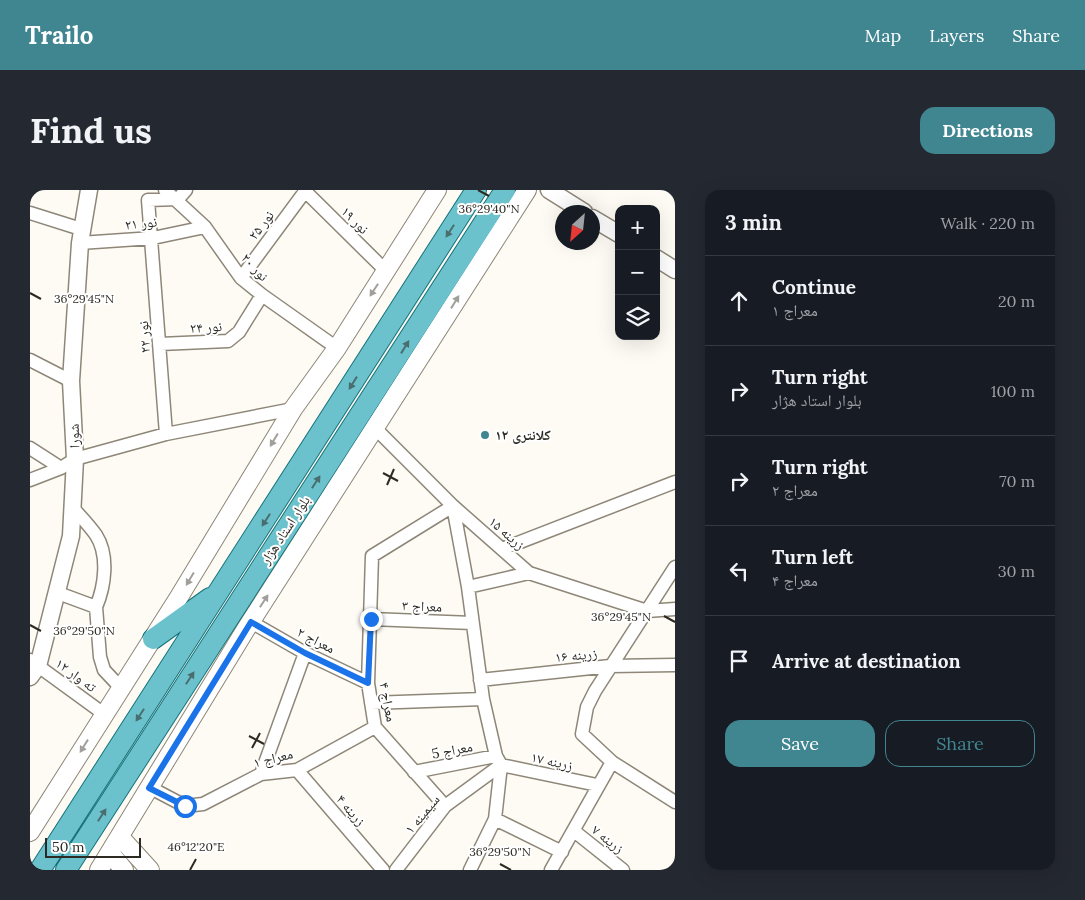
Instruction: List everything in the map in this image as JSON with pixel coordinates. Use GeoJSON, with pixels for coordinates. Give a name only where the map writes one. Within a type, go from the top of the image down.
{"type":"FeatureCollection","features":[{"type":"Feature","properties":{"kind":"main road","name":"بلوار استاد هژار"},"geometry":{"type":"LineString","coordinates":[[40,870],[476,190]]}},
{"type":"Feature","properties":{"kind":"main road","name":"بلوار استاد هژار"},"geometry":{"type":"LineString","coordinates":[[66,870],[505,190]]}},
{"type":"Feature","properties":{"kind":"main road","name":"بلوار استاد هژار"},"geometry":{"type":"LineString","coordinates":[[110,853],[251,622],[527,190]]}},
{"type":"Feature","properties":{"kind":"main road"},"geometry":{"type":"LineString","coordinates":[[30,832],[293,409],[337,348],[433,192]]}},
{"type":"Feature","properties":{"kind":"main road"},"geometry":{"type":"LineString","coordinates":[[152,638],[220,591]]}},
{"type":"Feature","properties":{"kind":"main road"},"geometry":{"type":"LineString","coordinates":[[120,837],[150,870]]}},
{"type":"Feature","properties":{"kind":"main road"},"geometry":{"type":"LineString","coordinates":[[98,870],[110,853],[124,870]]}},
{"type":"Feature","properties":{"kind":"street","name":"شورا"},"geometry":{"type":"LineString","coordinates":[[33,668],[58,594],[71,536],[74,459],[71,381],[80,236],[89,190]]}},
{"type":"Feature","properties":{"kind":"street","name":"نور ۲۰"},"geometry":{"type":"LineString","coordinates":[[166,190],[182,195],[241,278],[262,296],[337,348]]}},
{"type":"Feature","properties":{"kind":"street","name":"نور ۱۹"},"geometry":{"type":"LineString","coordinates":[[305,190],[386,271]]}},
{"type":"Feature","properties":{"kind":"street","name":"نور ۲۵"},"geometry":{"type":"LineString","coordinates":[[241,278],[305,190]]}},
{"type":"Feature","properties":{"kind":"street"},"geometry":{"type":"LineString","coordinates":[[549,190],[573,205]]}},
{"type":"Feature","properties":{"kind":"street","name":"نور ۲۲"},"geometry":{"type":"LineString","coordinates":[[166,434],[153,238],[148,200],[182,195]]}},
{"type":"Feature","properties":{"kind":"street"},"geometry":{"type":"LineString","coordinates":[[30,213],[80,236]]}},
{"type":"Feature","properties":{"kind":"street"},"geometry":{"type":"LineString","coordinates":[[600,223],[615,232]]}},
{"type":"Feature","properties":{"kind":"street","name":"نور ۲۱"},"geometry":{"type":"LineString","coordinates":[[80,236],[153,238],[205,227]]}},
{"type":"Feature","properties":{"kind":"street"},"geometry":{"type":"LineString","coordinates":[[660,260],[675,269]]}},
{"type":"Feature","properties":{"kind":"street","name":"نور ۲۴"},"geometry":{"type":"LineString","coordinates":[[160,344],[228,342],[239,332],[262,296]]}},
{"type":"Feature","properties":{"kind":"street"},"geometry":{"type":"LineString","coordinates":[[30,360],[71,381]]}},
{"type":"Feature","properties":{"kind":"street"},"geometry":{"type":"LineString","coordinates":[[30,480],[60,468],[74,459],[166,434],[293,409]]}},
{"type":"Feature","properties":{"kind":"street","name":"زرینه ۱۵"},"geometry":{"type":"LineString","coordinates":[[376,429],[454,506],[529,572],[647,611]]}},
{"type":"Feature","properties":{"kind":"street"},"geometry":{"type":"LineString","coordinates":[[30,448],[60,468]]}},
{"type":"Feature","properties":{"kind":"street"},"geometry":{"type":"LineString","coordinates":[[502,549],[675,482]]}},
{"type":"Feature","properties":{"kind":"street"},"geometry":{"type":"LineString","coordinates":[[454,506],[468,587],[483,699],[499,761],[495,819],[470,870]]}},
{"type":"Feature","properties":{"kind":"street","name":"معراج ۴"},"geometry":{"type":"LineString","coordinates":[[445,806],[375,727],[368,683],[372,556],[454,506]]}},
{"type":"Feature","properties":{"kind":"street"},"geometry":{"type":"LineString","coordinates":[[73,508],[97,536],[102,549],[104,583],[96,607],[100,657],[104,670],[121,688]]}},
{"type":"Feature","properties":{"kind":"street"},"geometry":{"type":"LineString","coordinates":[[675,567],[610,666],[587,707],[582,734],[612,762],[675,802]]}},
{"type":"Feature","properties":{"kind":"street"},"geometry":{"type":"LineString","coordinates":[[468,587],[529,572]]}},
{"type":"Feature","properties":{"kind":"street"},"geometry":{"type":"LineString","coordinates":[[58,594],[96,607]]}},
{"type":"Feature","properties":{"kind":"street"},"geometry":{"type":"LineString","coordinates":[[647,611],[675,609]]}},
{"type":"Feature","properties":{"kind":"street","name":"معراج ۳"},"geometry":{"type":"LineString","coordinates":[[371,619],[472,623]]}},
{"type":"Feature","properties":{"kind":"street","name":"معراج ۲"},"geometry":{"type":"LineString","coordinates":[[251,622],[305,653],[368,683]]}},
{"type":"Feature","properties":{"kind":"street"},"geometry":{"type":"LineString","coordinates":[[262,774],[305,653]]}},
{"type":"Feature","properties":{"kind":"street","name":"زرینه ۱۶"},"geometry":{"type":"LineString","coordinates":[[480,680],[610,666],[675,665]]}},
{"type":"Feature","properties":{"kind":"street","name":"ته وار ۱۲"},"geometry":{"type":"LineString","coordinates":[[33,668],[104,714]]}},
{"type":"Feature","properties":{"kind":"street"},"geometry":{"type":"LineString","coordinates":[[371,703],[483,699]]}},
{"type":"Feature","properties":{"kind":"street","name":"معراج ۱"},"geometry":{"type":"LineString","coordinates":[[149,788],[185,806],[203,804],[262,774],[296,770],[375,727]]}},
{"type":"Feature","properties":{"kind":"street","name":"معراج 5"},"geometry":{"type":"LineString","coordinates":[[414,772],[499,761]]}},
{"type":"Feature","properties":{"kind":"street","name":"زرینه ۱۷"},"geometry":{"type":"LineString","coordinates":[[499,761],[597,785]]}},
{"type":"Feature","properties":{"kind":"street","name":"سیمینه ۱"},"geometry":{"type":"LineString","coordinates":[[396,870],[445,806],[499,761]]}},
{"type":"Feature","properties":{"kind":"street"},"geometry":{"type":"LineString","coordinates":[[551,870],[574,832],[597,785],[612,762]]}},
{"type":"Feature","properties":{"kind":"street","name":"زرینه ۴"},"geometry":{"type":"LineString","coordinates":[[296,770],[383,870]]}},
{"type":"Feature","properties":{"kind":"street"},"geometry":{"type":"LineString","coordinates":[[495,819],[562,852]]}},
{"type":"Feature","properties":{"kind":"street","name":"زرینه ۷"},"geometry":{"type":"LineString","coordinates":[[574,832],[623,870]]}},
{"type":"Feature","properties":{"kind":"place","name":"کلانتری ۱۲"},"geometry":{"type":"Point","coordinates":[485,435]}},
{"type":"Feature","properties":{"kind":"route"},"geometry":{"type":"LineString","coordinates":[[185,806],[149,788],[251,622],[305,653],[368,683],[371,619]]}}]}
